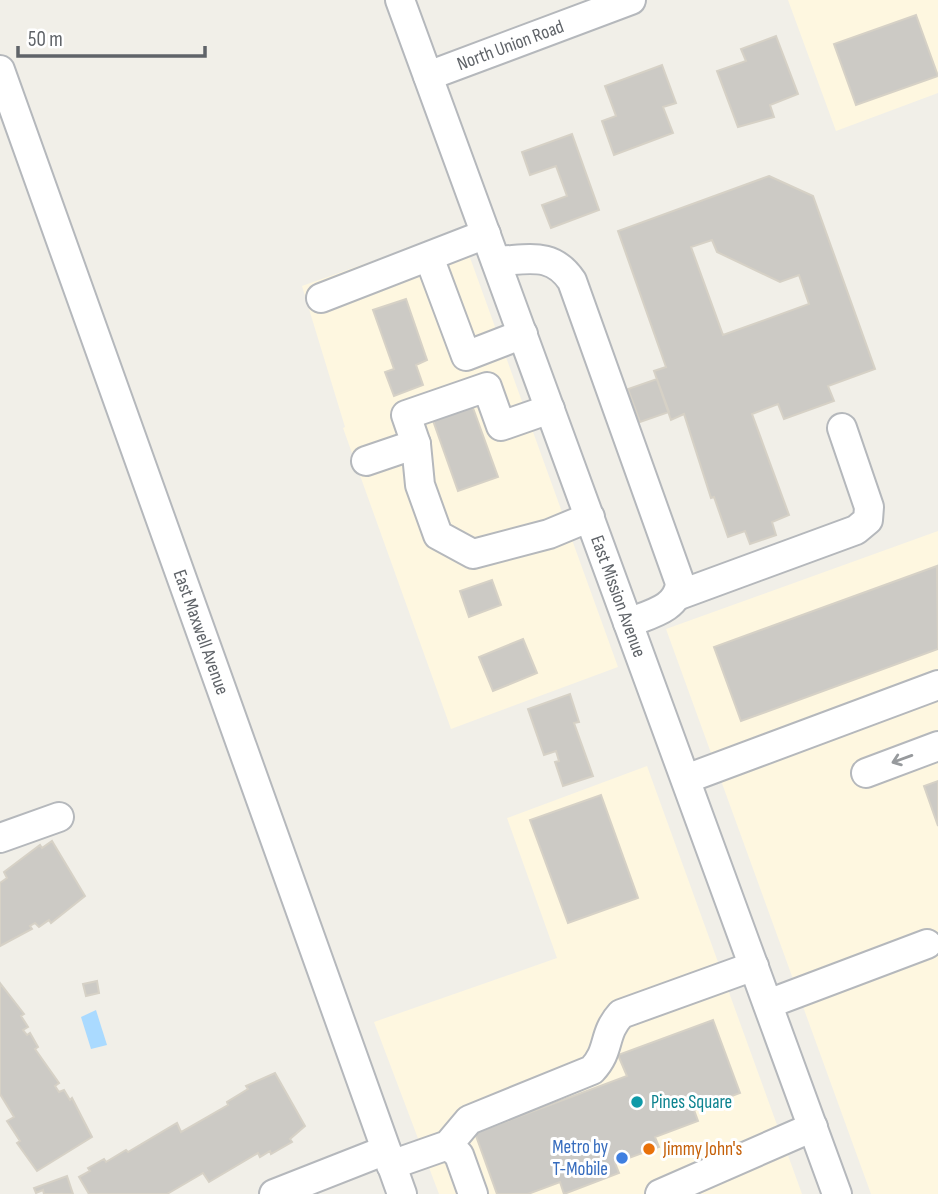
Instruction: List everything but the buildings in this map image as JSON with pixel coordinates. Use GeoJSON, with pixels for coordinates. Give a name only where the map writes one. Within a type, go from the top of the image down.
{"type":"FeatureCollection","features":[{"type":"Feature","properties":{"kind":"street","name":"East Mission Avenue"},"geometry":{"type":"LineString","coordinates":[[400,0],[837,1194]]}},
{"type":"Feature","properties":{"kind":"street","name":"North Union Road"},"geometry":{"type":"LineString","coordinates":[[428,76],[631,0]]}},
{"type":"Feature","properties":{"kind":"street","name":"East Maxwell Avenue"},"geometry":{"type":"LineString","coordinates":[[0,70],[402,1194]]}},
{"type":"Feature","properties":{"kind":"street"},"geometry":{"type":"LineString","coordinates":[[321,298],[486,234]]}},
{"type":"Feature","properties":{"kind":"street"},"geometry":{"type":"LineString","coordinates":[[429,257],[466,356],[523,334]]}},
{"type":"Feature","properties":{"kind":"street"},"geometry":{"type":"LineString","coordinates":[[496,261],[548,260],[563,267],[572,281],[680,583],[679,595]]}},
{"type":"Feature","properties":{"kind":"street"},"geometry":{"type":"LineString","coordinates":[[550,409],[501,426],[488,387],[406,415],[416,444],[419,485],[438,535],[473,554],[549,534],[590,517]]}},
{"type":"Feature","properties":{"kind":"street"},"geometry":{"type":"LineString","coordinates":[[628,623],[670,605],[679,595],[856,530],[868,520],[869,507],[842,428]]}},
{"type":"Feature","properties":{"kind":"street"},"geometry":{"type":"LineString","coordinates":[[366,461],[416,444]]}},
{"type":"Feature","properties":{"kind":"street"},"geometry":{"type":"LineString","coordinates":[[686,779],[938,685]]}},
{"type":"Feature","properties":{"kind":"street"},"geometry":{"type":"LineString","coordinates":[[866,773],[938,746]]}},
{"type":"Feature","properties":{"kind":"street"},"geometry":{"type":"LineString","coordinates":[[0,838],[59,817]]}},
{"type":"Feature","properties":{"kind":"street"},"geometry":{"type":"LineString","coordinates":[[768,1004],[927,944]]}},
{"type":"Feature","properties":{"kind":"street"},"geometry":{"type":"LineString","coordinates":[[274,1194],[389,1158],[448,1145],[469,1120],[592,1070],[604,1058],[610,1027],[621,1014],[754,966]]}},
{"type":"Feature","properties":{"kind":"street"},"geometry":{"type":"LineString","coordinates":[[660,1194],[813,1127]]}},
{"type":"Feature","properties":{"kind":"street"},"geometry":{"type":"LineString","coordinates":[[448,1145],[459,1155],[473,1194]]}},
{"type":"Feature","properties":{"kind":"shaded area"},"geometry":{"type":"Polygon","coordinates":[[[788,0],[938,0],[938,93],[836,131],[788,0]]]}},
{"type":"Feature","properties":{"kind":"shaded area"},"geometry":{"type":"Polygon","coordinates":[[[460,230],[618,667],[451,729],[343,428],[345,427],[302,286],[460,230]]]}},
{"type":"Feature","properties":{"kind":"shaded area"},"geometry":{"type":"Polygon","coordinates":[[[938,531],[938,1194],[871,1194],[666,629],[938,531]]]}},
{"type":"Feature","properties":{"kind":"shaded area"},"geometry":{"type":"Polygon","coordinates":[[[647,766],[802,1194],[439,1194],[374,1022],[557,958],[507,818],[647,766]]]}},
{"type":"Feature","properties":{"kind":"water"},"geometry":{"type":"Polygon","coordinates":[[[96,1010],[107,1045],[91,1049],[81,1017],[96,1010]]]}},
{"type":"Feature","properties":{"kind":"place","name":"Pines Square"},"geometry":{"type":"Point","coordinates":[637,1102]}},
{"type":"Feature","properties":{"kind":"place","name":"Jimmy John's"},"geometry":{"type":"Point","coordinates":[649,1149]}},
{"type":"Feature","properties":{"kind":"place","name":"Metro by T-Mobile"},"geometry":{"type":"Point","coordinates":[622,1158]}}]}
